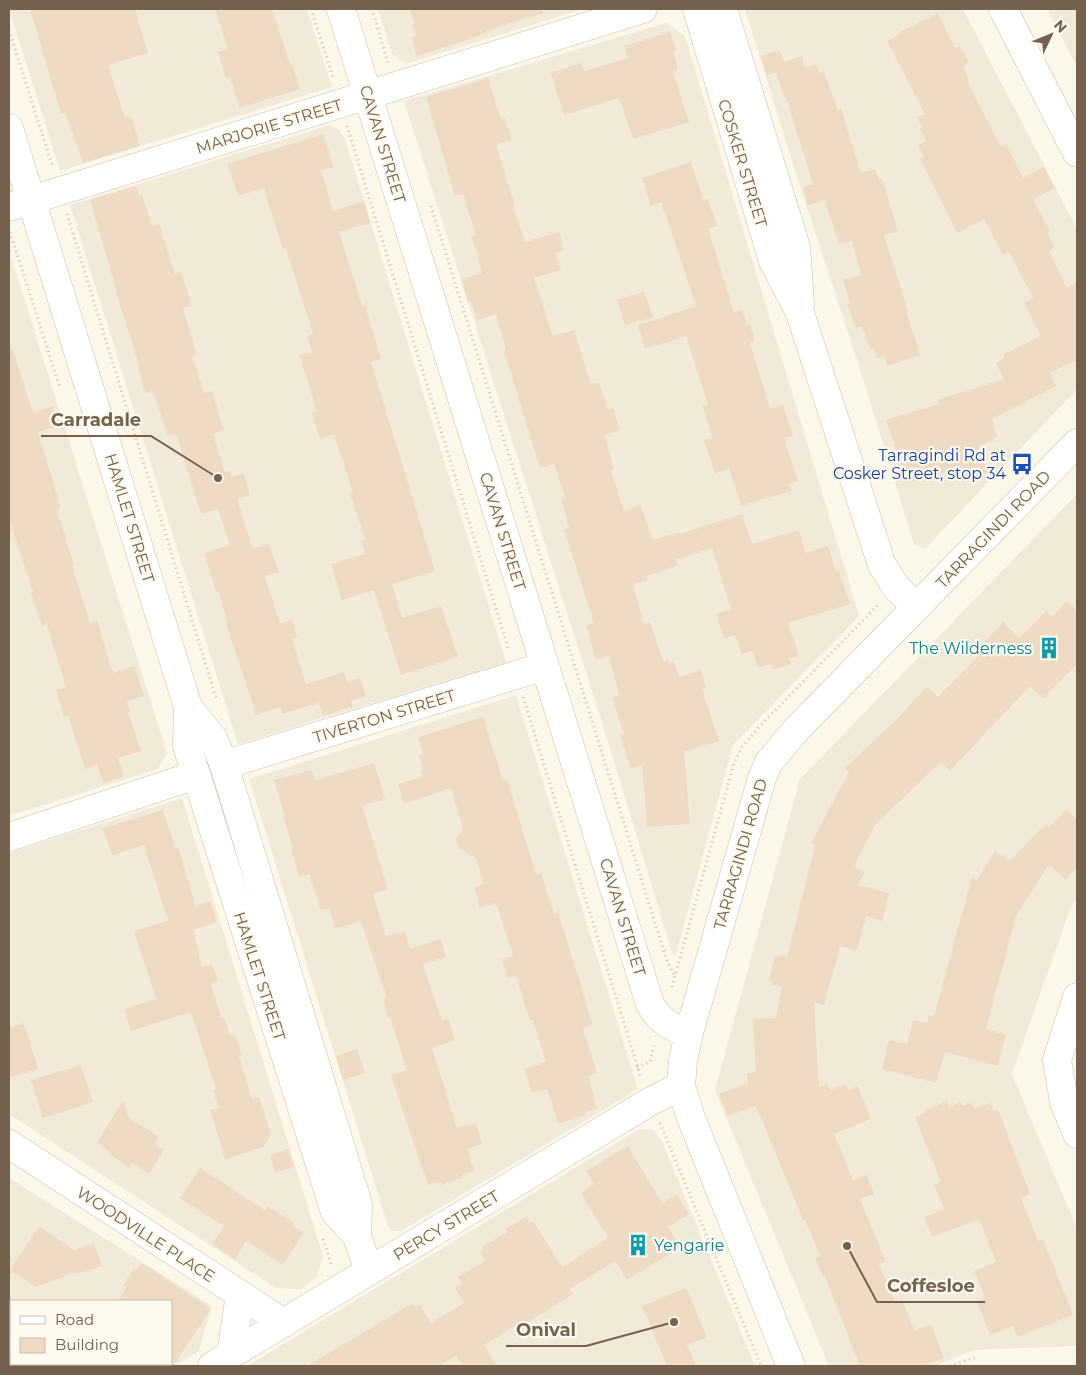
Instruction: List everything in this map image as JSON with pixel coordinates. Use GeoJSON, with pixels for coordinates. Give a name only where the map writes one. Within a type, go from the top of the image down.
{"type":"FeatureCollection","features":[{"type":"Feature","properties":{"kind":"street","name":"CAVAN STREET"},"geometry":{"type":"LineString","coordinates":[[341,9],[650,1004],[662,1021],[689,1033]]}},
{"type":"Feature","properties":{"kind":"street","name":"MARJORIE STREET"},"geometry":{"type":"LineString","coordinates":[[20,204],[643,9]]}},
{"type":"Feature","properties":{"kind":"street","name":"COSKER STREET"},"geometry":{"type":"LineString","coordinates":[[697,9],[773,261],[800,313],[882,564],[896,587],[916,608]]}},
{"type":"Feature","properties":{"kind":"street","name":"COSKER STREET"},"geometry":{"type":"LineString","coordinates":[[724,9],[796,247],[800,313]]}},
{"type":"Feature","properties":{"kind":"street"},"geometry":{"type":"LineString","coordinates":[[1003,9],[1077,153]]}},
{"type":"Feature","properties":{"kind":"street","name":"HAMLET STREET"},"geometry":{"type":"LineString","coordinates":[[9,128],[20,204],[188,707],[188,746],[196,776],[335,1212],[358,1236]]}},
{"type":"Feature","properties":{"kind":"street","name":"TARRAGINDI ROAD"},"geometry":{"type":"LineString","coordinates":[[791,1366],[691,1118],[681,1086],[683,1061],[689,1033],[762,778],[769,762],[796,730],[1077,443]]}},
{"type":"Feature","properties":{"kind":"street","name":"TIVERTON STREET"},"geometry":{"type":"LineString","coordinates":[[224,765],[545,666]]}},
{"type":"Feature","properties":{"kind":"street","name":"HAMLET STREET"},"geometry":{"type":"LineString","coordinates":[[188,707],[213,738],[224,765],[358,1204],[358,1236],[369,1272]]}},
{"type":"Feature","properties":{"kind":"street"},"geometry":{"type":"LineString","coordinates":[[9,837],[196,776]]}},
{"type":"Feature","properties":{"kind":"street"},"geometry":{"type":"LineString","coordinates":[[1077,997],[1057,1060],[1064,1102],[1077,1134]]}},
{"type":"Feature","properties":{"kind":"street","name":"PERCY STREET"},"geometry":{"type":"LineString","coordinates":[[222,1361],[650,1101],[681,1086]]}},
{"type":"Feature","properties":{"kind":"street","name":"WOODVILLE PLACE"},"geometry":{"type":"LineString","coordinates":[[9,1144],[284,1323]]}},
{"type":"Feature","properties":{"kind":"street"},"geometry":{"type":"LineString","coordinates":[[222,1361],[237,1319],[240,1294]]}},
{"type":"Feature","properties":{"kind":"path"},"geometry":{"type":"LineString","coordinates":[[311,9],[334,83]]}},
{"type":"Feature","properties":{"kind":"path"},"geometry":{"type":"LineString","coordinates":[[372,9],[389,64]]}},
{"type":"Feature","properties":{"kind":"path"},"geometry":{"type":"LineString","coordinates":[[9,30],[53,170]]}},
{"type":"Feature","properties":{"kind":"path"},"geometry":{"type":"LineString","coordinates":[[346,123],[510,655]]}},
{"type":"Feature","properties":{"kind":"path"},"geometry":{"type":"LineString","coordinates":[[430,202],[667,961],[675,976]]}},
{"type":"Feature","properties":{"kind":"path"},"geometry":{"type":"LineString","coordinates":[[67,214],[218,704]]}},
{"type":"Feature","properties":{"kind":"path"},"geometry":{"type":"LineString","coordinates":[[521,689],[643,1085]]}},
{"type":"Feature","properties":{"kind":"path"},"geometry":{"type":"LineString","coordinates":[[637,1067],[650,1062]]}},
{"type":"Feature","properties":{"kind":"path"},"geometry":{"type":"LineString","coordinates":[[657,1114],[761,1366]]}},
{"type":"Feature","properties":{"kind":"path"},"geometry":{"type":"LineString","coordinates":[[950,1366],[977,1357]]}},
{"type":"Feature","properties":{"kind":"shaded area"},"geometry":{"type":"Polygon","coordinates":[[[9,9],[307,9],[332,87],[60,171],[9,9]]]}},
{"type":"Feature","properties":{"kind":"shaded area"},"geometry":{"type":"Polygon","coordinates":[[[378,9],[583,9],[406,64],[392,54],[378,9]]]}},
{"type":"Feature","properties":{"kind":"shaded area"},"geometry":{"type":"Polygon","coordinates":[[[745,9],[963,9],[1077,229],[1077,389],[925,549],[914,544],[745,9]]]}},
{"type":"Feature","properties":{"kind":"shaded area"},"geometry":{"type":"Polygon","coordinates":[[[1047,9],[1077,9],[1077,66],[1047,9]]]}},
{"type":"Feature","properties":{"kind":"shaded area"},"geometry":{"type":"Polygon","coordinates":[[[666,23],[685,36],[859,616],[733,745],[676,954],[673,955],[605,732],[404,101],[666,23]]]}},
{"type":"Feature","properties":{"kind":"shaded area"},"geometry":{"type":"Polygon","coordinates":[[[330,125],[339,130],[345,139],[506,662],[238,744],[70,205],[330,125]]]}},
{"type":"Feature","properties":{"kind":"shaded area"},"geometry":{"type":"Polygon","coordinates":[[[9,250],[167,753],[158,769],[9,816],[9,250]]]}},
{"type":"Feature","properties":{"kind":"shaded area"},"geometry":{"type":"Polygon","coordinates":[[[1077,494],[1077,899],[1071,906],[1012,1074],[1077,1229],[1077,1346],[974,1350],[934,1366],[829,1366],[715,1090],[800,779],[1077,494]]]}},
{"type":"Feature","properties":{"kind":"shaded area"},"geometry":{"type":"Polygon","coordinates":[[[516,695],[638,1089],[401,1231],[392,1231],[388,1226],[249,779],[516,695]]]}},
{"type":"Feature","properties":{"kind":"shaded area"},"geometry":{"type":"Polygon","coordinates":[[[182,798],[323,1256],[317,1277],[301,1289],[276,1288],[9,1114],[9,853],[182,798]]]}},
{"type":"Feature","properties":{"kind":"shaded area"},"geometry":{"type":"Polygon","coordinates":[[[638,1130],[653,1130],[661,1139],[755,1366],[247,1366],[638,1130]]]}},
{"type":"Feature","properties":{"kind":"shaded area"},"geometry":{"type":"Polygon","coordinates":[[[9,1178],[212,1306],[199,1351],[174,1366],[9,1366],[9,1178]]]}},
{"type":"Feature","properties":{"kind":"building"},"geometry":{"type":"Polygon","coordinates":[[[30,9],[135,9],[148,53],[108,65],[125,118],[131,116],[140,146],[83,163],[65,112],[61,114],[30,9]]]}},
{"type":"Feature","properties":{"kind":"building"},"geometry":{"type":"Polygon","coordinates":[[[215,9],[272,9],[290,65],[292,64],[300,89],[240,108],[230,77],[226,78],[218,52],[228,49],[215,9]]]}},
{"type":"Feature","properties":{"kind":"building"},"geometry":{"type":"Polygon","coordinates":[[[410,9],[542,9],[543,13],[417,56],[411,37],[416,36],[410,9]]]}},
{"type":"Feature","properties":{"kind":"building"},"geometry":{"type":"Polygon","coordinates":[[[938,13],[955,48],[960,46],[969,62],[963,66],[969,80],[967,81],[1001,147],[1006,144],[1023,178],[1044,167],[1055,188],[1033,199],[1050,232],[1048,234],[1055,248],[1049,251],[1067,287],[1077,282],[1077,360],[1050,373],[1056,386],[992,419],[997,436],[993,437],[994,441],[979,446],[988,473],[963,480],[959,468],[906,483],[886,420],[939,404],[937,400],[1004,379],[996,363],[1005,358],[1003,355],[1041,336],[1024,303],[1033,298],[1009,252],[1003,255],[984,219],[957,233],[920,159],[924,157],[918,145],[926,141],[917,117],[925,114],[887,41],[938,13]]]}},
{"type":"Feature","properties":{"kind":"building"},"geometry":{"type":"Polygon","coordinates":[[[670,32],[676,50],[673,52],[678,70],[673,71],[689,122],[633,139],[619,98],[564,115],[551,73],[582,63],[584,71],[628,58],[624,46],[670,32]]]}},
{"type":"Feature","properties":{"kind":"building"},"geometry":{"type":"Polygon","coordinates":[[[780,50],[784,62],[802,56],[805,68],[817,64],[819,73],[824,71],[838,110],[841,109],[861,173],[875,169],[879,180],[882,178],[898,231],[884,235],[920,355],[887,366],[884,356],[877,359],[874,348],[870,349],[862,326],[855,328],[847,303],[850,303],[843,280],[861,275],[852,241],[839,244],[825,200],[808,205],[803,187],[813,184],[786,97],[784,97],[776,73],[767,76],[761,56],[780,50]]]}},
{"type":"Feature","properties":{"kind":"building"},"geometry":{"type":"Polygon","coordinates":[[[488,78],[501,119],[505,118],[512,140],[496,145],[525,242],[559,232],[564,250],[555,253],[561,270],[534,278],[553,336],[574,330],[591,385],[599,382],[608,410],[613,408],[620,430],[605,435],[614,470],[611,470],[624,511],[641,505],[653,540],[680,532],[680,534],[742,514],[752,544],[799,530],[806,553],[828,546],[836,571],[839,570],[850,604],[788,623],[799,655],[789,658],[791,664],[773,670],[771,664],[758,668],[752,651],[742,654],[735,635],[724,639],[716,614],[731,609],[712,548],[676,560],[678,565],[646,576],[648,580],[633,585],[644,624],[650,622],[663,661],[668,659],[669,663],[674,662],[679,677],[701,670],[706,688],[702,689],[719,741],[684,752],[690,824],[647,827],[642,765],[631,769],[620,735],[624,734],[612,697],[619,695],[609,656],[596,660],[586,625],[594,623],[564,529],[569,528],[561,499],[565,498],[554,464],[540,468],[504,351],[506,350],[496,314],[477,320],[471,301],[468,302],[461,279],[482,273],[477,257],[479,257],[471,236],[476,235],[463,194],[455,196],[426,97],[488,78]]]}},
{"type":"Feature","properties":{"kind":"building"},"geometry":{"type":"Polygon","coordinates":[[[323,134],[334,167],[321,170],[333,211],[364,201],[370,223],[339,232],[362,306],[365,305],[381,359],[371,362],[435,571],[392,584],[402,618],[441,606],[458,657],[401,675],[374,590],[342,600],[331,564],[365,554],[361,541],[365,539],[350,493],[353,493],[334,434],[320,439],[312,413],[317,411],[299,355],[312,352],[307,336],[313,334],[286,249],[283,250],[264,188],[238,196],[227,164],[323,134]]]}},
{"type":"Feature","properties":{"kind":"building"},"geometry":{"type":"Polygon","coordinates":[[[691,162],[703,200],[708,199],[717,226],[708,229],[734,312],[742,309],[747,325],[750,324],[755,341],[750,343],[770,409],[783,405],[793,436],[784,438],[798,481],[789,484],[791,491],[741,506],[729,469],[715,473],[704,440],[712,438],[703,406],[708,405],[686,336],[645,349],[638,325],[696,306],[661,202],[651,206],[642,178],[691,162]]]}},
{"type":"Feature","properties":{"kind":"building"},"geometry":{"type":"Polygon","coordinates":[[[136,186],[139,196],[142,195],[152,226],[159,224],[175,274],[181,272],[192,306],[183,308],[197,355],[192,356],[204,393],[212,391],[224,430],[213,434],[225,472],[230,471],[232,477],[244,473],[250,495],[237,499],[253,549],[269,544],[279,572],[265,576],[280,623],[292,619],[297,637],[292,639],[306,684],[344,672],[347,682],[360,678],[366,696],[351,701],[353,706],[323,716],[319,703],[282,714],[280,707],[256,715],[226,624],[228,624],[218,591],[216,592],[204,553],[230,545],[218,509],[201,514],[176,434],[168,436],[153,391],[145,393],[138,369],[140,368],[116,293],[90,200],[136,186]]]}},
{"type":"Feature","properties":{"kind":"building"},"geometry":{"type":"Polygon","coordinates":[[[644,291],[653,317],[625,325],[617,300],[644,291]]]}},
{"type":"Feature","properties":{"kind":"building"},"geometry":{"type":"Polygon","coordinates":[[[9,350],[13,350],[33,413],[53,406],[59,426],[38,432],[61,509],[57,510],[90,623],[97,621],[113,673],[134,666],[144,696],[127,701],[131,712],[128,713],[141,751],[118,758],[124,777],[103,783],[97,765],[85,769],[68,716],[64,717],[56,690],[66,687],[47,625],[42,626],[9,518],[9,350]]]}},
{"type":"Feature","properties":{"kind":"building"},"geometry":{"type":"Polygon","coordinates":[[[1067,601],[1077,611],[1077,664],[1043,699],[1030,686],[950,771],[941,762],[876,824],[854,866],[865,872],[858,885],[889,893],[882,921],[866,916],[857,951],[840,946],[824,1005],[814,1002],[819,1087],[827,1084],[830,1090],[845,1084],[848,1090],[858,1086],[871,1119],[834,1134],[853,1180],[867,1175],[874,1194],[860,1199],[886,1262],[879,1264],[895,1302],[902,1299],[915,1331],[931,1324],[944,1358],[923,1366],[860,1366],[825,1277],[823,1277],[815,1258],[820,1256],[805,1220],[803,1220],[756,1106],[728,1116],[719,1094],[748,1083],[747,1073],[756,1072],[753,1019],[776,1018],[782,987],[772,984],[773,982],[769,980],[775,956],[787,957],[815,845],[811,843],[849,772],[845,768],[897,719],[927,687],[938,697],[988,646],[984,642],[1003,622],[1019,638],[1046,611],[1052,617],[1067,601]]]}},
{"type":"Feature","properties":{"kind":"building"},"geometry":{"type":"Polygon","coordinates":[[[483,717],[503,780],[507,779],[536,874],[541,873],[554,914],[558,912],[593,1025],[583,1028],[597,1073],[588,1076],[597,1109],[585,1113],[586,1115],[558,1124],[547,1089],[532,1093],[524,1069],[546,1062],[533,1020],[530,1020],[516,976],[508,978],[502,959],[513,956],[498,908],[495,903],[480,908],[474,887],[484,884],[476,858],[459,848],[456,839],[463,829],[451,788],[404,804],[398,784],[422,777],[421,770],[423,769],[419,756],[423,755],[418,737],[483,717]]]}},
{"type":"Feature","properties":{"kind":"building"},"geometry":{"type":"Polygon","coordinates":[[[374,763],[385,799],[362,806],[388,889],[373,894],[386,936],[405,931],[410,949],[441,939],[446,957],[423,964],[442,1021],[448,1019],[455,1040],[432,1048],[457,1128],[476,1123],[482,1144],[467,1149],[474,1171],[462,1175],[463,1178],[441,1185],[440,1182],[428,1185],[391,1075],[407,1070],[390,1017],[388,1017],[383,999],[387,998],[361,921],[335,929],[329,908],[321,910],[309,874],[299,877],[291,849],[293,848],[283,816],[285,816],[274,780],[311,770],[315,780],[374,763]]]}},
{"type":"Feature","properties":{"kind":"building"},"geometry":{"type":"Polygon","coordinates":[[[1067,809],[1077,820],[1077,867],[1065,880],[1049,864],[1016,916],[986,1029],[1006,1035],[998,1066],[945,1052],[936,1083],[882,1069],[889,1040],[907,1044],[913,1020],[927,1023],[929,1015],[934,1016],[972,877],[977,880],[995,851],[1010,861],[1046,824],[1049,827],[1067,809]]]}},
{"type":"Feature","properties":{"kind":"building"},"geometry":{"type":"Polygon","coordinates":[[[163,810],[175,848],[178,848],[196,906],[210,901],[217,922],[193,930],[202,967],[212,964],[218,981],[211,984],[221,1018],[224,1017],[230,1036],[235,1034],[242,1055],[239,1056],[252,1099],[259,1097],[271,1135],[263,1147],[225,1159],[210,1110],[219,1108],[213,1090],[216,1089],[191,1012],[131,1031],[124,1009],[156,999],[134,931],[168,921],[144,845],[112,855],[103,828],[163,810]]]}},
{"type":"Feature","properties":{"kind":"building"},"geometry":{"type":"Polygon","coordinates":[[[24,1023],[38,1069],[9,1078],[9,1028],[24,1023]]]}},
{"type":"Feature","properties":{"kind":"building"},"geometry":{"type":"Polygon","coordinates":[[[357,1049],[365,1073],[343,1080],[336,1056],[357,1049]]]}},
{"type":"Feature","properties":{"kind":"building"},"geometry":{"type":"Polygon","coordinates":[[[81,1065],[93,1102],[43,1118],[31,1080],[81,1065]]]}},
{"type":"Feature","properties":{"kind":"building"},"geometry":{"type":"Polygon","coordinates":[[[123,1100],[129,1118],[159,1137],[155,1144],[164,1150],[149,1174],[132,1163],[129,1167],[109,1154],[110,1152],[97,1143],[123,1100]]]}},
{"type":"Feature","properties":{"kind":"building"},"geometry":{"type":"Polygon","coordinates":[[[947,1101],[949,1107],[961,1102],[963,1106],[971,1103],[974,1109],[991,1103],[994,1111],[998,1109],[1030,1194],[1021,1198],[1038,1241],[1043,1239],[1073,1315],[1017,1337],[1013,1326],[990,1335],[977,1302],[985,1298],[974,1271],[996,1262],[979,1219],[932,1237],[924,1217],[944,1209],[934,1185],[941,1182],[915,1117],[925,1113],[925,1110],[947,1101]]]}},
{"type":"Feature","properties":{"kind":"building"},"geometry":{"type":"Polygon","coordinates":[[[628,1146],[662,1203],[677,1195],[689,1214],[668,1227],[681,1247],[627,1280],[615,1261],[570,1289],[573,1294],[519,1328],[517,1325],[484,1345],[497,1366],[463,1366],[456,1356],[439,1366],[307,1366],[411,1304],[414,1304],[415,1307],[420,1304],[431,1323],[464,1303],[455,1288],[463,1284],[458,1277],[485,1261],[480,1252],[484,1250],[482,1247],[507,1232],[506,1229],[526,1217],[530,1223],[533,1221],[562,1267],[608,1238],[581,1193],[594,1184],[586,1171],[628,1146]]]}},
{"type":"Feature","properties":{"kind":"building"},"geometry":{"type":"Polygon","coordinates":[[[288,1149],[294,1167],[275,1173],[270,1155],[288,1149]]]}},
{"type":"Feature","properties":{"kind":"building"},"geometry":{"type":"Polygon","coordinates":[[[200,1168],[265,1210],[268,1206],[304,1232],[283,1265],[246,1241],[235,1259],[212,1244],[224,1226],[180,1198],[200,1168]]]}},
{"type":"Feature","properties":{"kind":"building"},"geometry":{"type":"Polygon","coordinates":[[[39,1226],[74,1250],[94,1243],[102,1266],[76,1274],[75,1272],[36,1287],[10,1270],[39,1226]]]}},
{"type":"Feature","properties":{"kind":"building"},"geometry":{"type":"Polygon","coordinates":[[[142,1263],[211,1309],[173,1366],[171,1366],[172,1300],[119,1300],[126,1288],[123,1286],[134,1268],[137,1270],[142,1263]]]}},
{"type":"Feature","properties":{"kind":"building"},"geometry":{"type":"Polygon","coordinates":[[[686,1288],[707,1337],[687,1345],[696,1366],[667,1366],[642,1306],[686,1288]]]}},
{"type":"Feature","properties":{"kind":"place","name":"Tarragindi Rd at Cosker Street, stop 34"},"geometry":{"type":"Point","coordinates":[1022,464]}},
{"type":"Feature","properties":{"kind":"place","name":"Carradale"},"geometry":{"type":"Point","coordinates":[218,478]}},
{"type":"Feature","properties":{"kind":"place","name":"The Wilderness"},"geometry":{"type":"Point","coordinates":[1049,648]}},
{"type":"Feature","properties":{"kind":"place","name":"Yengarie"},"geometry":{"type":"Point","coordinates":[638,1245]}},
{"type":"Feature","properties":{"kind":"place","name":"Coffesloe"},"geometry":{"type":"Point","coordinates":[847,1246]}},
{"type":"Feature","properties":{"kind":"place","name":"Onival"},"geometry":{"type":"Point","coordinates":[674,1322]}}]}
